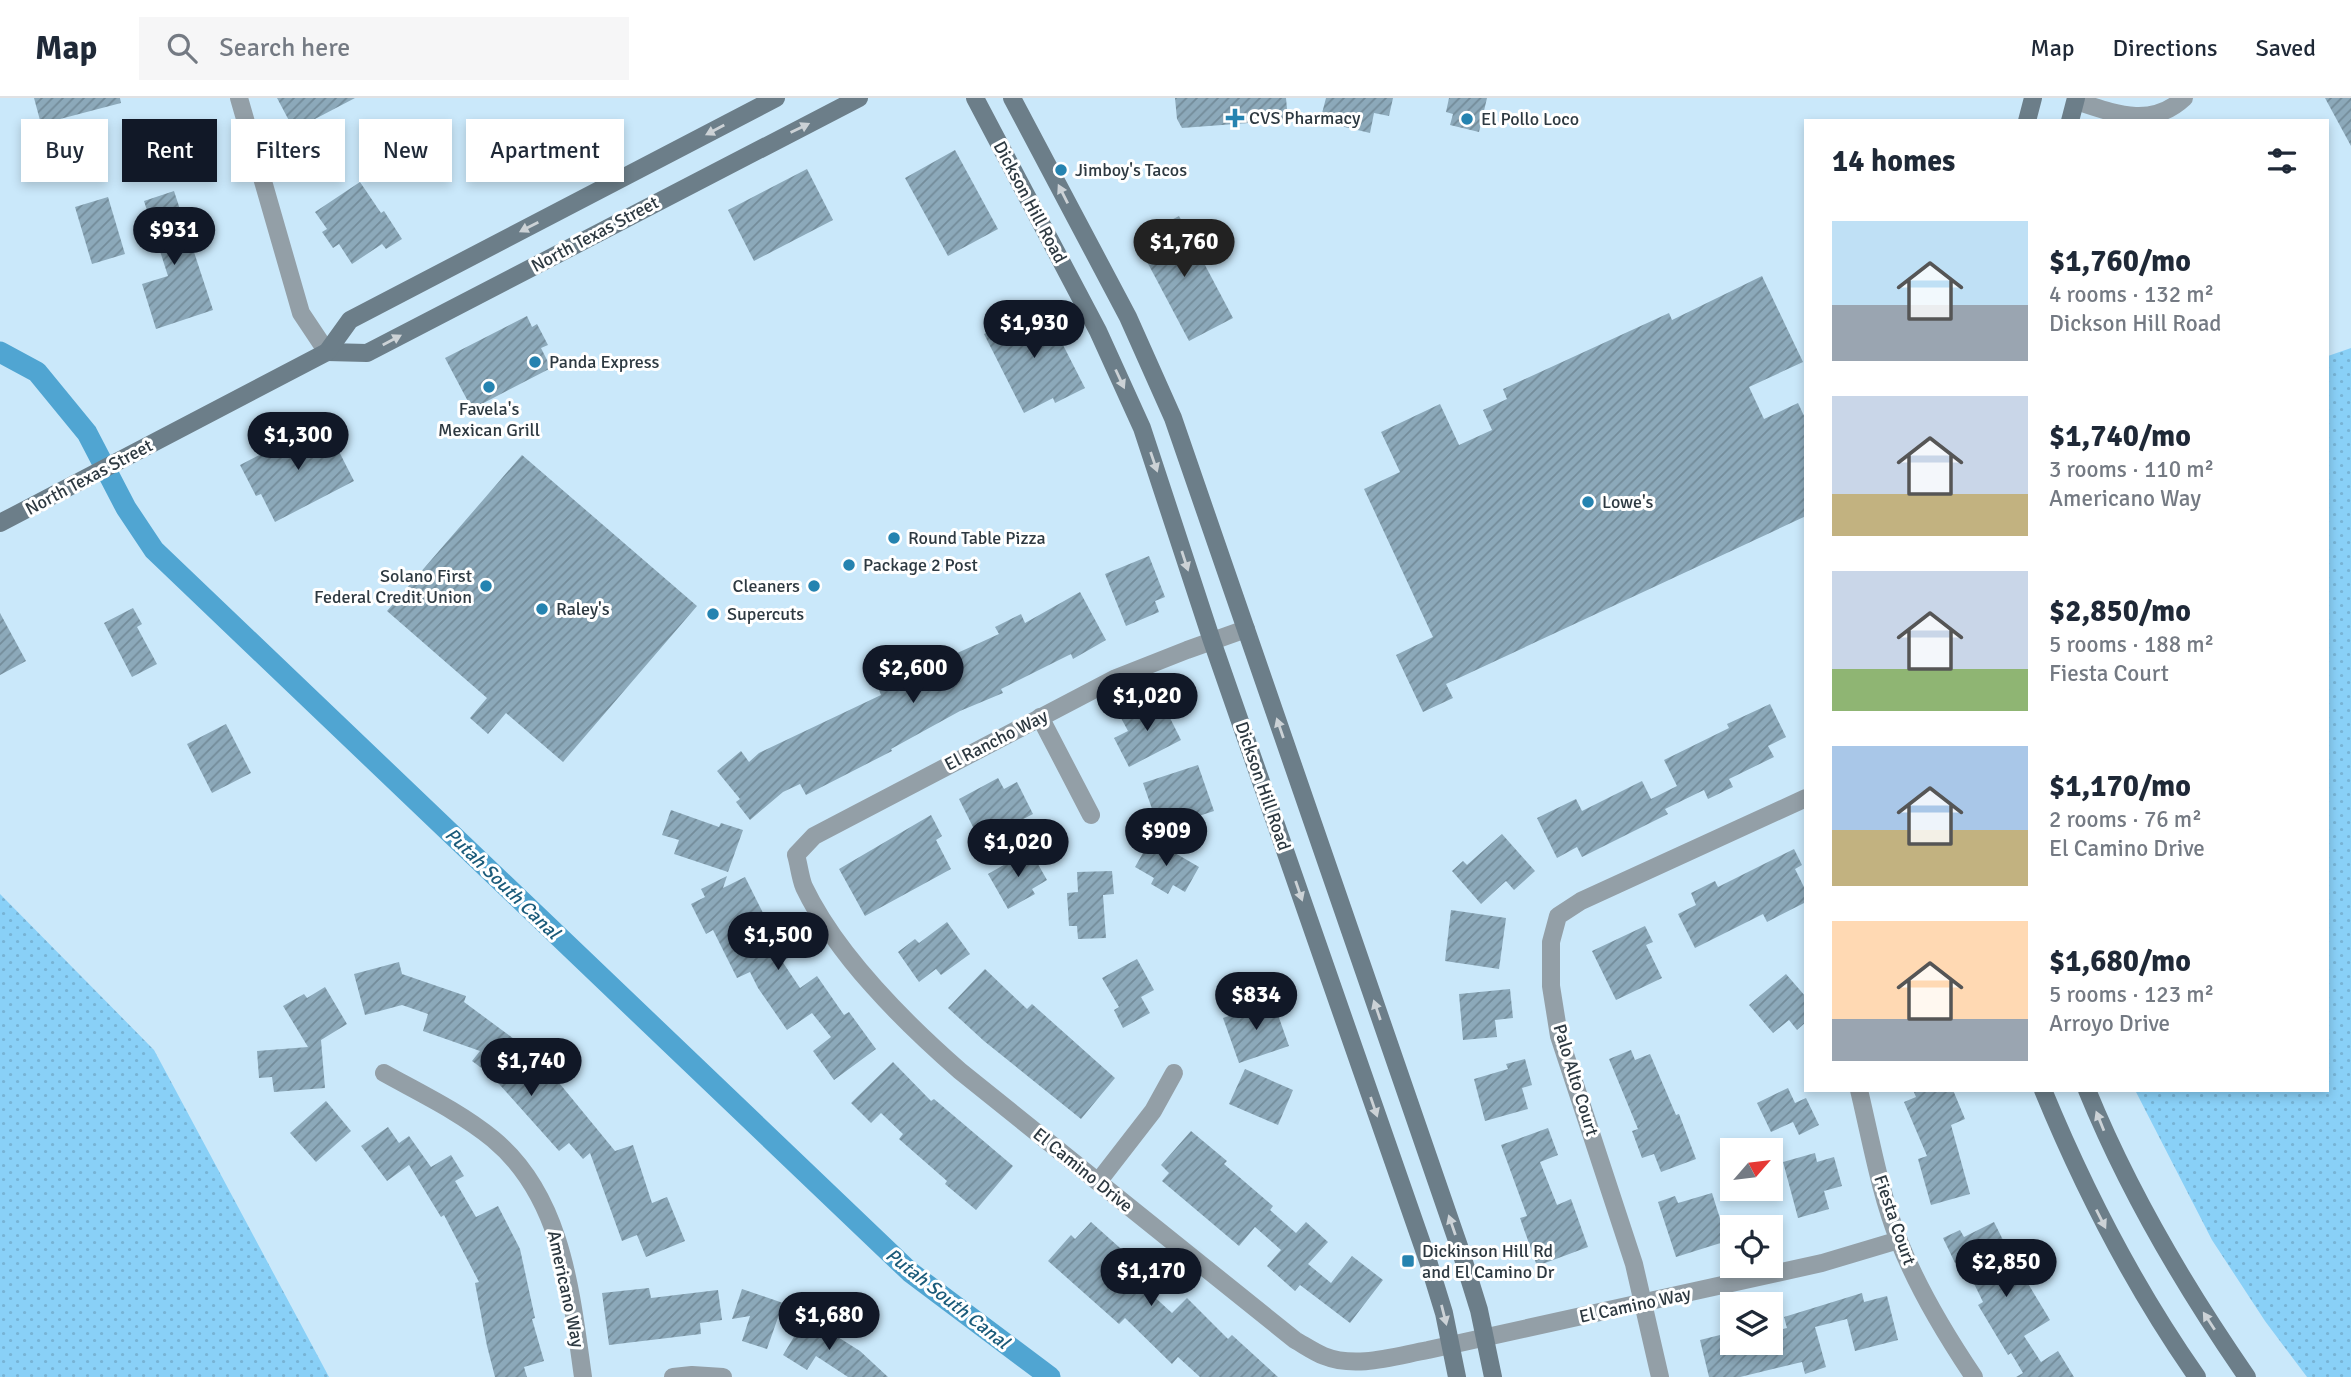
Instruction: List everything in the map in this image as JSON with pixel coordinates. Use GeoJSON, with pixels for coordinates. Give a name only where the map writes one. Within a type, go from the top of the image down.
{"type":"FeatureCollection","features":[{"type":"Feature","properties":{"kind":"street"},"geometry":{"type":"LineString","coordinates":[[239,98],[301,313],[327,352]]}},
{"type":"Feature","properties":{"kind":"street","name":"North Texas Street"},"geometry":{"type":"LineString","coordinates":[[0,523],[327,352],[350,320],[776,98]]}},
{"type":"Feature","properties":{"kind":"street","name":"North Texas Street"},"geometry":{"type":"LineString","coordinates":[[327,352],[367,352],[859,98]]}},
{"type":"Feature","properties":{"kind":"street","name":"Dickson Hill Road"},"geometry":{"type":"LineString","coordinates":[[975,98],[1098,331],[1129,399],[1165,495],[1212,641],[1428,1261],[1444,1313],[1457,1377]]}},
{"type":"Feature","properties":{"kind":"street","name":"Dickson Hill Road"},"geometry":{"type":"LineString","coordinates":[[1012,98],[1153,369],[1182,442],[1461,1252],[1479,1310],[1493,1377]]}},
{"type":"Feature","properties":{"kind":"street"},"geometry":{"type":"LineString","coordinates":[[2028,119],[2033,98]]}},
{"type":"Feature","properties":{"kind":"street"},"geometry":{"type":"LineString","coordinates":[[2070,119],[2072,99],[2120,115],[2143,117],[2171,108],[2184,98]]}},
{"type":"Feature","properties":{"kind":"street","name":"El Rancho Way"},"geometry":{"type":"LineString","coordinates":[[796,855],[814,836],[1116,678],[1246,629]]}},
{"type":"Feature","properties":{"kind":"street"},"geometry":{"type":"LineString","coordinates":[[1040,717],[1091,815]]}},
{"type":"Feature","properties":{"kind":"street","name":"Palo Alto Court"},"geometry":{"type":"LineString","coordinates":[[1643,1303],[1620,1216],[1559,1036],[1551,986],[1551,942],[1558,916],[1581,901],[1804,799]]}},
{"type":"Feature","properties":{"kind":"street","name":"El Camino Drive"},"geometry":{"type":"LineString","coordinates":[[796,855],[803,885],[824,920],[887,1002],[960,1071],[1295,1340],[1325,1357],[1354,1361],[1382,1359],[1451,1345]]}},
{"type":"Feature","properties":{"kind":"street","name":"Americano Way"},"geometry":{"type":"LineString","coordinates":[[384,1073],[464,1118],[494,1140],[521,1169],[544,1205],[559,1239],[583,1377]]}},
{"type":"Feature","properties":{"kind":"street"},"geometry":{"type":"LineString","coordinates":[[1098,1182],[1153,1111],[1174,1073]]}},
{"type":"Feature","properties":{"kind":"street","name":"Fiesta Court"},"geometry":{"type":"LineString","coordinates":[[1859,1092],[1880,1181],[1899,1240],[1947,1336],[1975,1377]]}},
{"type":"Feature","properties":{"kind":"street"},"geometry":{"type":"LineString","coordinates":[[2044,1092],[2067,1150],[2103,1223],[2138,1288],[2197,1377]]}},
{"type":"Feature","properties":{"kind":"street"},"geometry":{"type":"LineString","coordinates":[[2088,1092],[2141,1207],[2189,1289],[2247,1377]]}},
{"type":"Feature","properties":{"kind":"street","name":"El Camino Way"},"geometry":{"type":"LineString","coordinates":[[1451,1345],[1822,1263],[1899,1240]]}},
{"type":"Feature","properties":{"kind":"street"},"geometry":{"type":"LineString","coordinates":[[1643,1303],[1660,1377]]}},
{"type":"Feature","properties":{"kind":"street"},"geometry":{"type":"LineString","coordinates":[[673,1377],[723,1377]]}},
{"type":"Feature","properties":{"kind":"shaded area"},"geometry":{"type":"Polygon","coordinates":[[[2351,348],[2351,1377],[2307,1377],[2265,1321],[2212,1240],[2136,1092],[2329,1092],[2329,356],[2351,348]]]}},
{"type":"Feature","properties":{"kind":"shaded area"},"geometry":{"type":"Polygon","coordinates":[[[0,894],[154,1050],[329,1377],[0,1377],[0,894]]]}},
{"type":"Feature","properties":{"kind":"building"},"geometry":{"type":"Polygon","coordinates":[[[34,98],[120,98],[121,103],[60,119],[40,119],[34,98]]]}},
{"type":"Feature","properties":{"kind":"building"},"geometry":{"type":"Polygon","coordinates":[[[277,98],[355,98],[315,119],[288,119],[277,98]]]}},
{"type":"Feature","properties":{"kind":"building","name":"CVS Pharmacy"},"geometry":{"type":"Polygon","coordinates":[[[1175,98],[1286,98],[1288,120],[1182,128],[1177,119],[1175,98]]]}},
{"type":"Feature","properties":{"kind":"building"},"geometry":{"type":"Polygon","coordinates":[[[1326,98],[1393,98],[1389,116],[1374,113],[1370,133],[1320,121],[1326,98]]]}},
{"type":"Feature","properties":{"kind":"building","name":"El Pollo Loco"},"geometry":{"type":"Polygon","coordinates":[[[1449,98],[1487,98],[1479,132],[1450,125],[1453,114],[1446,112],[1449,98]]]}},
{"type":"Feature","properties":{"kind":"building"},"geometry":{"type":"Polygon","coordinates":[[[2325,98],[2351,98],[2351,146],[2325,98]]]}},
{"type":"Feature","properties":{"kind":"building"},"geometry":{"type":"Polygon","coordinates":[[[955,150],[998,229],[948,256],[905,178],[955,150]]]}},
{"type":"Feature","properties":{"kind":"building"},"geometry":{"type":"Polygon","coordinates":[[[807,169],[833,220],[754,261],[728,210],[807,169]]]}},
{"type":"Feature","properties":{"kind":"building"},"geometry":{"type":"Polygon","coordinates":[[[360,182],[381,213],[384,211],[402,239],[386,249],[382,244],[352,264],[339,244],[333,248],[322,232],[327,229],[315,212],[360,182]]]}},
{"type":"Feature","properties":{"kind":"building"},"geometry":{"type":"Polygon","coordinates":[[[174,191],[213,310],[156,329],[142,284],[168,276],[144,201],[174,191]]]}},
{"type":"Feature","properties":{"kind":"building"},"geometry":{"type":"Polygon","coordinates":[[[108,197],[125,254],[92,264],[75,207],[108,197]]]}},
{"type":"Feature","properties":{"kind":"building"},"geometry":{"type":"Polygon","coordinates":[[[1179,216],[1233,318],[1189,341],[1135,239],[1179,216]]]}},
{"type":"Feature","properties":{"kind":"building","name":"Lowe's"},"geometry":{"type":"Polygon","coordinates":[[[1762,276],[1803,362],[1749,387],[1764,419],[1798,403],[1804,416],[1804,517],[1446,684],[1453,698],[1423,712],[1396,655],[1433,637],[1364,489],[1400,472],[1381,432],[1440,404],[1459,445],[1492,430],[1483,410],[1507,399],[1503,389],[1669,313],[1672,320],[1762,276]]]}},
{"type":"Feature","properties":{"kind":"building"},"geometry":{"type":"Polygon","coordinates":[[[1042,304],[1085,388],[1055,403],[1053,398],[1024,413],[984,334],[1042,304]]]}},
{"type":"Feature","properties":{"kind":"building"},"geometry":{"type":"Polygon","coordinates":[[[527,316],[532,327],[537,324],[548,345],[541,348],[551,368],[472,409],[445,358],[527,316]]]}},
{"type":"Feature","properties":{"kind":"building"},"geometry":{"type":"Polygon","coordinates":[[[324,422],[354,481],[275,522],[261,494],[256,496],[240,465],[324,422]]]}},
{"type":"Feature","properties":{"kind":"building","name":"Raley's"},"geometry":{"type":"Polygon","coordinates":[[[522,455],[697,606],[563,762],[506,713],[488,734],[470,718],[487,698],[387,611],[522,455]]]}},
{"type":"Feature","properties":{"kind":"building"},"geometry":{"type":"Polygon","coordinates":[[[1149,556],[1165,597],[1155,601],[1159,612],[1126,626],[1105,574],[1149,556]]]}},
{"type":"Feature","properties":{"kind":"building"},"geometry":{"type":"Polygon","coordinates":[[[1080,592],[1106,640],[1073,659],[1071,654],[1001,689],[1003,693],[960,711],[891,749],[892,751],[806,795],[800,784],[783,792],[750,820],[736,802],[740,799],[717,771],[741,751],[749,762],[759,753],[881,695],[879,690],[951,651],[953,655],[999,634],[995,627],[1021,614],[1025,623],[1080,592]]]}},
{"type":"Feature","properties":{"kind":"building"},"geometry":{"type":"Polygon","coordinates":[[[133,608],[142,624],[137,627],[157,664],[132,677],[104,623],[133,608]]]}},
{"type":"Feature","properties":{"kind":"building"},"geometry":{"type":"Polygon","coordinates":[[[0,613],[26,661],[0,675],[0,613]]]}},
{"type":"Feature","properties":{"kind":"building"},"geometry":{"type":"Polygon","coordinates":[[[1160,698],[1181,740],[1129,767],[1114,738],[1128,731],[1121,718],[1160,698]]]}},
{"type":"Feature","properties":{"kind":"building"},"geometry":{"type":"Polygon","coordinates":[[[1770,704],[1786,737],[1768,746],[1774,757],[1729,779],[1733,787],[1708,799],[1704,790],[1665,809],[1668,814],[1582,857],[1577,847],[1557,858],[1537,818],[1576,799],[1582,811],[1642,781],[1651,799],[1677,786],[1664,760],[1729,728],[1727,724],[1770,704]]]}},
{"type":"Feature","properties":{"kind":"building"},"geometry":{"type":"Polygon","coordinates":[[[226,724],[251,773],[212,793],[187,744],[226,724]]]}},
{"type":"Feature","properties":{"kind":"building"},"geometry":{"type":"Polygon","coordinates":[[[1198,765],[1214,811],[1159,829],[1143,783],[1198,765]]]}},
{"type":"Feature","properties":{"kind":"building"},"geometry":{"type":"Polygon","coordinates":[[[998,778],[1004,789],[1017,782],[1033,814],[980,841],[959,799],[998,778]]]}},
{"type":"Feature","properties":{"kind":"building"},"geometry":{"type":"Polygon","coordinates":[[[671,810],[719,827],[721,823],[743,830],[728,872],[674,854],[679,840],[662,835],[671,810]]]}},
{"type":"Feature","properties":{"kind":"building"},"geometry":{"type":"Polygon","coordinates":[[[931,815],[942,836],[936,840],[951,869],[865,916],[839,869],[931,815]]]}},
{"type":"Feature","properties":{"kind":"building"},"geometry":{"type":"Polygon","coordinates":[[[1502,834],[1535,871],[1514,890],[1506,881],[1481,904],[1452,871],[1463,861],[1467,865],[1502,834]]]}},
{"type":"Feature","properties":{"kind":"building"},"geometry":{"type":"Polygon","coordinates":[[[1151,839],[1199,867],[1185,892],[1173,885],[1168,894],[1151,884],[1154,878],[1135,867],[1151,839]]]}},
{"type":"Feature","properties":{"kind":"building"},"geometry":{"type":"Polygon","coordinates":[[[1794,849],[1802,865],[1795,869],[1804,887],[1804,903],[1767,922],[1763,914],[1695,948],[1678,914],[1696,905],[1691,893],[1715,881],[1718,887],[1794,849]]]}},
{"type":"Feature","properties":{"kind":"building"},"geometry":{"type":"Polygon","coordinates":[[[1030,850],[1047,880],[1032,889],[1035,894],[1008,909],[988,874],[1030,850]]]}},
{"type":"Feature","properties":{"kind":"building"},"geometry":{"type":"Polygon","coordinates":[[[1112,871],[1114,894],[1103,895],[1106,938],[1078,939],[1077,926],[1069,926],[1067,893],[1078,892],[1077,872],[1112,871]]]}},
{"type":"Feature","properties":{"kind":"building"},"geometry":{"type":"Polygon","coordinates":[[[727,876],[723,888],[745,877],[769,925],[775,922],[792,956],[782,961],[800,988],[817,976],[844,1015],[849,1012],[876,1049],[834,1080],[813,1051],[831,1037],[812,1013],[787,1030],[750,972],[737,978],[713,930],[706,934],[691,904],[705,897],[701,889],[727,876]]]}},
{"type":"Feature","properties":{"kind":"building"},"geometry":{"type":"Polygon","coordinates":[[[1451,910],[1506,918],[1499,969],[1445,961],[1451,910]]]}},
{"type":"Feature","properties":{"kind":"building"},"geometry":{"type":"Polygon","coordinates":[[[947,922],[970,954],[941,975],[936,969],[919,982],[898,952],[915,939],[919,943],[947,922]]]}},
{"type":"Feature","properties":{"kind":"building"},"geometry":{"type":"Polygon","coordinates":[[[1645,926],[1653,942],[1646,945],[1662,978],[1616,1000],[1592,951],[1645,926]]]}},
{"type":"Feature","properties":{"kind":"building"},"geometry":{"type":"Polygon","coordinates":[[[1137,959],[1154,990],[1141,997],[1150,1013],[1123,1028],[1114,1010],[1119,1007],[1102,978],[1137,959]]]}},
{"type":"Feature","properties":{"kind":"building"},"geometry":{"type":"Polygon","coordinates":[[[399,962],[402,974],[466,996],[464,1002],[537,1056],[615,1151],[633,1145],[652,1203],[667,1197],[685,1241],[646,1257],[637,1235],[622,1241],[590,1153],[583,1159],[569,1143],[559,1151],[491,1075],[472,1061],[480,1051],[423,1031],[428,1014],[402,1005],[365,1015],[354,974],[399,962]]]}},
{"type":"Feature","properties":{"kind":"building"},"geometry":{"type":"Polygon","coordinates":[[[985,969],[1027,1009],[1032,1004],[1115,1078],[1081,1119],[984,1041],[948,1008],[985,969]]]}},
{"type":"Feature","properties":{"kind":"building"},"geometry":{"type":"Polygon","coordinates":[[[1786,974],[1804,995],[1804,1024],[1797,1030],[1789,1020],[1773,1033],[1749,1005],[1786,974]]]}},
{"type":"Feature","properties":{"kind":"building"},"geometry":{"type":"Polygon","coordinates":[[[325,987],[347,1024],[321,1040],[325,1088],[274,1092],[272,1077],[259,1078],[257,1051],[308,1047],[283,1006],[304,994],[307,998],[325,987]]]}},
{"type":"Feature","properties":{"kind":"building"},"geometry":{"type":"Polygon","coordinates":[[[1510,989],[1513,1018],[1495,1020],[1497,1037],[1463,1040],[1459,994],[1510,989]]]}},
{"type":"Feature","properties":{"kind":"building"},"geometry":{"type":"Polygon","coordinates":[[[1273,1001],[1289,1046],[1239,1063],[1223,1018],[1273,1001]]]}},
{"type":"Feature","properties":{"kind":"building"},"geometry":{"type":"Polygon","coordinates":[[[1631,1050],[1635,1060],[1650,1054],[1676,1115],[1679,1114],[1696,1159],[1661,1172],[1654,1154],[1642,1158],[1632,1131],[1638,1129],[1609,1059],[1631,1050]]]}},
{"type":"Feature","properties":{"kind":"building"},"geometry":{"type":"Polygon","coordinates":[[[1525,1059],[1532,1085],[1522,1088],[1528,1109],[1485,1121],[1474,1079],[1508,1069],[1506,1064],[1525,1059]]]}},
{"type":"Feature","properties":{"kind":"building"},"geometry":{"type":"Polygon","coordinates":[[[893,1062],[931,1101],[934,1099],[1013,1166],[976,1210],[899,1139],[903,1134],[881,1113],[871,1123],[851,1103],[893,1062]]]}},
{"type":"Feature","properties":{"kind":"building"},"geometry":{"type":"Polygon","coordinates":[[[1245,1069],[1293,1090],[1278,1125],[1229,1104],[1245,1069]]]}},
{"type":"Feature","properties":{"kind":"building"},"geometry":{"type":"Polygon","coordinates":[[[1788,1088],[1795,1103],[1806,1098],[1819,1125],[1799,1135],[1793,1122],[1771,1132],[1757,1103],[1788,1088]]]}},
{"type":"Feature","properties":{"kind":"building"},"geometry":{"type":"Polygon","coordinates":[[[1914,1092],[1954,1092],[1965,1119],[1951,1125],[1970,1194],[1931,1205],[1918,1159],[1927,1156],[1904,1102],[1916,1097],[1914,1092]]]}},
{"type":"Feature","properties":{"kind":"building"},"geometry":{"type":"Polygon","coordinates":[[[326,1101],[351,1131],[316,1162],[290,1133],[326,1101]]]}},
{"type":"Feature","properties":{"kind":"building"},"geometry":{"type":"Polygon","coordinates":[[[388,1127],[399,1143],[409,1136],[431,1167],[451,1155],[464,1176],[455,1181],[476,1217],[498,1206],[520,1249],[535,1318],[532,1319],[544,1361],[524,1367],[527,1377],[495,1377],[475,1283],[479,1282],[444,1215],[441,1217],[409,1165],[387,1181],[361,1146],[388,1127]]]}},
{"type":"Feature","properties":{"kind":"building"},"geometry":{"type":"Polygon","coordinates":[[[1548,1128],[1558,1155],[1540,1162],[1557,1205],[1571,1199],[1588,1247],[1537,1266],[1520,1218],[1527,1216],[1501,1145],[1548,1128]]]}},
{"type":"Feature","properties":{"kind":"building"},"geometry":{"type":"Polygon","coordinates":[[[1191,1131],[1227,1161],[1224,1164],[1273,1206],[1270,1210],[1296,1233],[1306,1222],[1328,1242],[1308,1264],[1331,1283],[1352,1256],[1383,1280],[1350,1323],[1300,1285],[1295,1291],[1267,1266],[1281,1250],[1255,1227],[1239,1246],[1162,1181],[1169,1173],[1161,1165],[1191,1131]]]}},
{"type":"Feature","properties":{"kind":"building"},"geometry":{"type":"Polygon","coordinates":[[[1815,1153],[1817,1162],[1834,1157],[1842,1186],[1824,1191],[1829,1209],[1798,1218],[1783,1162],[1815,1153]]]}},
{"type":"Feature","properties":{"kind":"building"},"geometry":{"type":"Polygon","coordinates":[[[1712,1193],[1720,1219],[1720,1243],[1676,1257],[1658,1202],[1675,1196],[1678,1203],[1712,1193]]]}},
{"type":"Feature","properties":{"kind":"building"},"geometry":{"type":"Polygon","coordinates":[[[1091,1222],[1160,1280],[1149,1292],[1172,1313],[1187,1298],[1228,1339],[1232,1335],[1278,1377],[1200,1377],[1178,1357],[1172,1364],[1125,1318],[1119,1324],[1048,1261],[1071,1235],[1075,1239],[1091,1222]]]}},
{"type":"Feature","properties":{"kind":"building"},"geometry":{"type":"Polygon","coordinates":[[[1994,1222],[2022,1278],[2024,1277],[2050,1320],[2024,1336],[2041,1362],[2058,1351],[2074,1377],[2016,1377],[2023,1373],[2011,1353],[2008,1355],[1978,1305],[1983,1302],[1962,1259],[1955,1263],[1943,1238],[1960,1230],[1964,1237],[1994,1222]]]}},
{"type":"Feature","properties":{"kind":"building"},"geometry":{"type":"Polygon","coordinates":[[[649,1288],[651,1298],[718,1290],[722,1320],[700,1323],[701,1334],[609,1345],[602,1293],[649,1288]]]}},
{"type":"Feature","properties":{"kind":"building"},"geometry":{"type":"Polygon","coordinates":[[[742,1289],[783,1303],[767,1349],[742,1341],[750,1316],[732,1319],[742,1289]]]}},
{"type":"Feature","properties":{"kind":"building"},"geometry":{"type":"Polygon","coordinates":[[[1862,1293],[1864,1302],[1887,1296],[1898,1340],[1855,1351],[1847,1319],[1815,1327],[1826,1367],[1805,1374],[1802,1362],[1740,1377],[1709,1377],[1700,1340],[1720,1335],[1720,1355],[1783,1355],[1783,1329],[1787,1328],[1784,1317],[1862,1293]]]}},
{"type":"Feature","properties":{"kind":"building"},"geometry":{"type":"Polygon","coordinates":[[[806,1317],[860,1351],[888,1377],[848,1377],[816,1356],[807,1370],[783,1355],[806,1317]]]}},
{"type":"Feature","properties":{"kind":"waterway","name":"Putah South Canal"},"geometry":{"type":"LineString","coordinates":[[0,352],[37,372],[87,433],[126,508],[154,550],[910,1272],[1050,1377]]}},
{"type":"Feature","properties":{"kind":"place","name":"CVS Pharmacy"},"geometry":{"type":"Point","coordinates":[1235,118]}},
{"type":"Feature","properties":{"kind":"place","name":"El Pollo Loco"},"geometry":{"type":"Point","coordinates":[1467,119]}},
{"type":"Feature","properties":{"kind":"place","name":"Jimboy's Tacos"},"geometry":{"type":"Point","coordinates":[1061,170]}},
{"type":"Feature","properties":{"kind":"place","name":"Panda Express"},"geometry":{"type":"Point","coordinates":[535,362]}},
{"type":"Feature","properties":{"kind":"place","name":"Favela's Mexican Grill"},"geometry":{"type":"Point","coordinates":[489,387]}},
{"type":"Feature","properties":{"kind":"place","name":"Lowe's"},"geometry":{"type":"Point","coordinates":[1588,502]}},
{"type":"Feature","properties":{"kind":"place","name":"Round Table Pizza"},"geometry":{"type":"Point","coordinates":[894,538]}},
{"type":"Feature","properties":{"kind":"place","name":"Package 2 Post"},"geometry":{"type":"Point","coordinates":[849,565]}},
{"type":"Feature","properties":{"kind":"place","name":"Solano First Federal Credit Union"},"geometry":{"type":"Point","coordinates":[486,586]}},
{"type":"Feature","properties":{"kind":"place","name":"Cleaners"},"geometry":{"type":"Point","coordinates":[814,586]}},
{"type":"Feature","properties":{"kind":"place","name":"Raley's"},"geometry":{"type":"Point","coordinates":[542,609]}},
{"type":"Feature","properties":{"kind":"place","name":"Supercuts"},"geometry":{"type":"Point","coordinates":[713,614]}},
{"type":"Feature","properties":{"kind":"place","name":"Dickinson Hill Rd and El Camino Dr"},"geometry":{"type":"Point","coordinates":[1408,1261]}}]}
